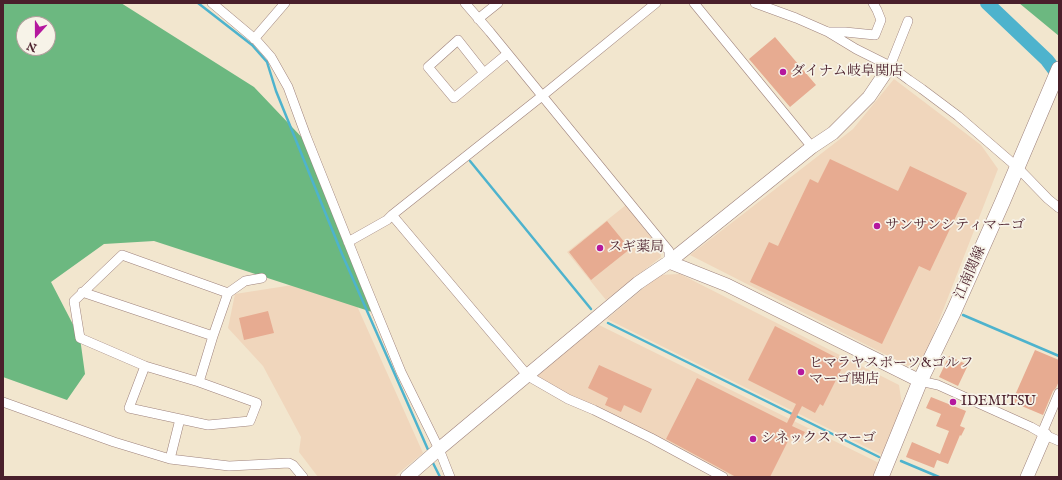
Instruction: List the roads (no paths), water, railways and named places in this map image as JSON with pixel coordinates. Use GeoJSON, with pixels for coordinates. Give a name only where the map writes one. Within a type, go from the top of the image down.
{"type":"FeatureCollection","features":[{"type":"Feature","properties":{"kind":"main road","name":"江南関線"},"geometry":{"type":"LineString","coordinates":[[881,477],[920,381],[953,313],[1059,69]]}},
{"type":"Feature","properties":{"kind":"street"},"geometry":{"type":"LineString","coordinates":[[254,39],[285,3]]}},
{"type":"Feature","properties":{"kind":"street"},"geometry":{"type":"LineString","coordinates":[[465,3],[669,251],[669,262]]}},
{"type":"Feature","properties":{"kind":"street"},"geometry":{"type":"LineString","coordinates":[[478,19],[498,3]]}},
{"type":"Feature","properties":{"kind":"street"},"geometry":{"type":"LineString","coordinates":[[348,242],[387,220],[656,3]]}},
{"type":"Feature","properties":{"kind":"street"},"geometry":{"type":"LineString","coordinates":[[694,3],[812,147]]}},
{"type":"Feature","properties":{"kind":"street"},"geometry":{"type":"LineString","coordinates":[[755,3],[828,32],[856,49],[890,66],[958,116],[1018,165],[1048,199],[1059,208]]}},
{"type":"Feature","properties":{"kind":"street"},"geometry":{"type":"LineString","coordinates":[[828,32],[875,34],[880,20],[873,3]]}},
{"type":"Feature","properties":{"kind":"street"},"geometry":{"type":"LineString","coordinates":[[215,4],[254,39],[271,57],[288,87],[348,242],[402,372],[439,449],[450,477]]}},
{"type":"Feature","properties":{"kind":"street"},"geometry":{"type":"LineString","coordinates":[[407,477],[638,283],[669,262],[812,147],[833,134],[869,98],[890,66],[908,21]]}},
{"type":"Feature","properties":{"kind":"street"},"geometry":{"type":"LineString","coordinates":[[484,73],[458,40],[428,67],[454,98],[508,54]]}},
{"type":"Feature","properties":{"kind":"street"},"geometry":{"type":"LineString","coordinates":[[392,215],[528,376],[568,399],[651,438],[712,475],[723,477]]}},
{"type":"Feature","properties":{"kind":"street"},"geometry":{"type":"LineString","coordinates":[[145,366],[129,408],[208,425],[250,421],[257,403],[199,382],[145,366],[80,338],[74,301],[122,255],[228,293]]}},
{"type":"Feature","properties":{"kind":"street"},"geometry":{"type":"LineString","coordinates":[[669,262],[727,285],[920,381],[938,385],[1059,441]]}},
{"type":"Feature","properties":{"kind":"street"},"geometry":{"type":"LineString","coordinates":[[199,382],[228,293],[245,281],[262,278]]}},
{"type":"Feature","properties":{"kind":"street"},"geometry":{"type":"LineString","coordinates":[[82,292],[213,336]]}},
{"type":"Feature","properties":{"kind":"street"},"geometry":{"type":"LineString","coordinates":[[1027,477],[1059,393]]}},
{"type":"Feature","properties":{"kind":"street"},"geometry":{"type":"LineString","coordinates":[[3,402],[114,442],[170,459],[229,466],[289,463],[303,477]]}},
{"type":"Feature","properties":{"kind":"street"},"geometry":{"type":"LineString","coordinates":[[170,459],[180,419]]}},
{"type":"Feature","properties":{"kind":"waterway"},"geometry":{"type":"LineString","coordinates":[[198,3],[252,45],[267,62],[276,91],[342,254],[429,452]]}},
{"type":"Feature","properties":{"kind":"waterway"},"geometry":{"type":"LineString","coordinates":[[987,3],[1047,60],[1059,76]]}},
{"type":"Feature","properties":{"kind":"waterway"},"geometry":{"type":"LineString","coordinates":[[470,161],[591,309]]}},
{"type":"Feature","properties":{"kind":"waterway"},"geometry":{"type":"LineString","coordinates":[[963,315],[1059,356]]}},
{"type":"Feature","properties":{"kind":"waterway"},"geometry":{"type":"LineString","coordinates":[[608,323],[879,457]]}},
{"type":"Feature","properties":{"kind":"waterway"},"geometry":{"type":"LineString","coordinates":[[432,461],[440,477]]}},
{"type":"Feature","properties":{"kind":"waterway"},"geometry":{"type":"LineString","coordinates":[[901,461],[939,477]]}},
{"type":"Feature","properties":{"kind":"place","name":"ダイナム岐阜関店"},"geometry":{"type":"Point","coordinates":[783,72]}},
{"type":"Feature","properties":{"kind":"place","name":"サンサンシティマーゴ"},"geometry":{"type":"Point","coordinates":[877,226]}},
{"type":"Feature","properties":{"kind":"place","name":"スギ薬局"},"geometry":{"type":"Point","coordinates":[600,248]}},
{"type":"Feature","properties":{"kind":"place","name":"ヒマラヤスポーツ&ゴルフ マーゴ関店"},"geometry":{"type":"Point","coordinates":[801,372]}},
{"type":"Feature","properties":{"kind":"place","name":"IDEMITSU"},"geometry":{"type":"Point","coordinates":[953,402]}},
{"type":"Feature","properties":{"kind":"place","name":"シネックス マーゴ"},"geometry":{"type":"Point","coordinates":[753,439]}}]}
